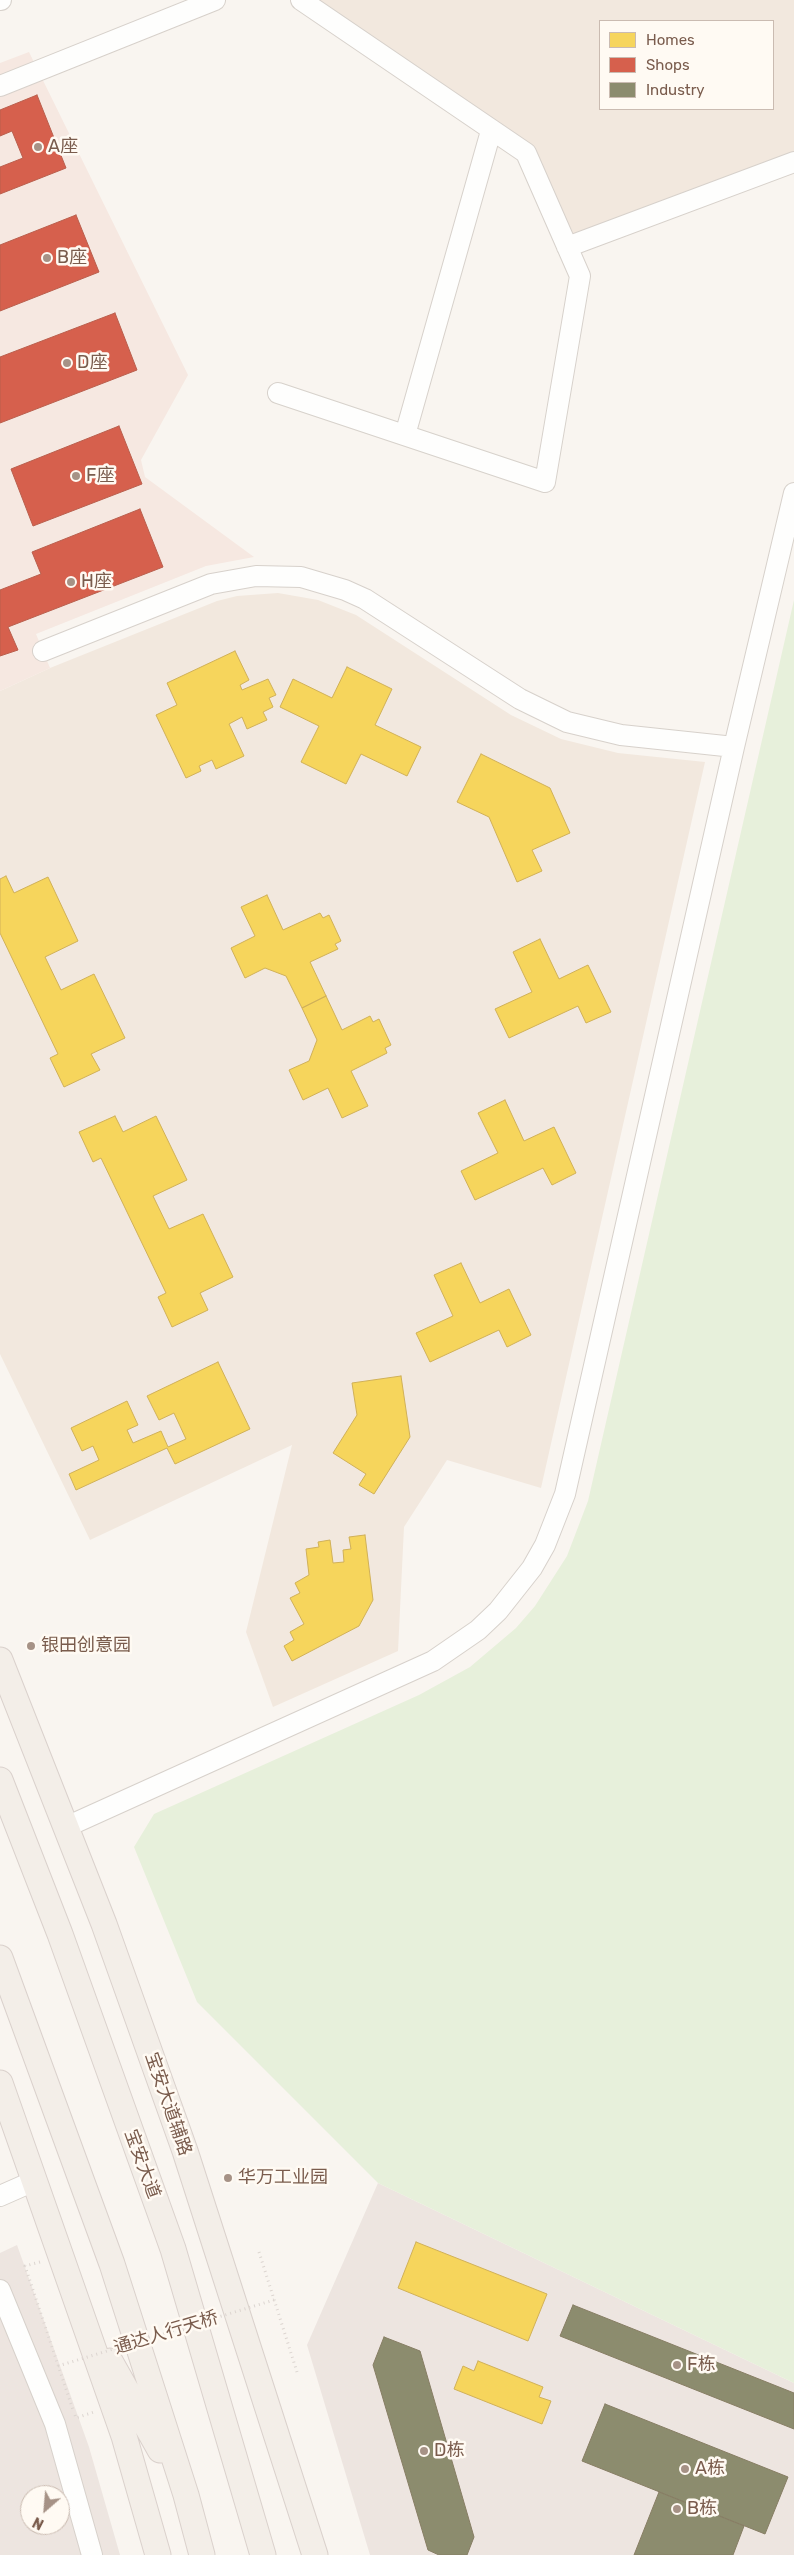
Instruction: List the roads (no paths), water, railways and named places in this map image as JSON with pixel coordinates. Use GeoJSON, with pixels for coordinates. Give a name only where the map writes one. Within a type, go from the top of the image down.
{"type":"FeatureCollection","features":[{"type":"Feature","properties":{"kind":"main road","name":"宝安大道辅路"},"geometry":{"type":"LineString","coordinates":[[0,1660],[104,1924],[184,2151],[315,2555]]}},
{"type":"Feature","properties":{"kind":"main road","name":"宝安大道"},"geometry":{"type":"LineString","coordinates":[[0,1780],[60,1934],[173,2249],[263,2555]]}},
{"type":"Feature","properties":{"kind":"main road"},"geometry":{"type":"LineString","coordinates":[[0,1958],[112,2264],[186,2495],[202,2555]]}},
{"type":"Feature","properties":{"kind":"main road"},"geometry":{"type":"LineString","coordinates":[[0,2083],[73,2296],[124,2436],[158,2555]]}},
{"type":"Feature","properties":{"kind":"main road"},"geometry":{"type":"LineString","coordinates":[[73,2296],[186,2495]]}},
{"type":"Feature","properties":{"kind":"street"},"geometry":{"type":"LineString","coordinates":[[0,86],[215,0]]}},
{"type":"Feature","properties":{"kind":"street"},"geometry":{"type":"LineString","coordinates":[[278,393],[545,482],[580,276],[526,153],[301,0]]}},
{"type":"Feature","properties":{"kind":"street"},"geometry":{"type":"LineString","coordinates":[[406,436],[491,131]]}},
{"type":"Feature","properties":{"kind":"street"},"geometry":{"type":"LineString","coordinates":[[567,247],[794,162]]}},
{"type":"Feature","properties":{"kind":"street"},"geometry":{"type":"LineString","coordinates":[[66,1827],[433,1661],[478,1630],[510,1598],[532,1568],[545,1545],[565,1494],[734,747],[794,493]]}},
{"type":"Feature","properties":{"kind":"street"},"geometry":{"type":"LineString","coordinates":[[43,651],[211,584],[256,576],[301,578],[338,587],[365,599],[520,699],[567,722],[621,735],[734,747]]}},
{"type":"Feature","properties":{"kind":"street"},"geometry":{"type":"LineString","coordinates":[[0,2196],[34,2181]]}},
{"type":"Feature","properties":{"kind":"street"},"geometry":{"type":"LineString","coordinates":[[0,2290],[55,2424],[92,2555]]}},
{"type":"Feature","properties":{"kind":"place","name":"A座"},"geometry":{"type":"Point","coordinates":[38,147]}},
{"type":"Feature","properties":{"kind":"place","name":"B座"},"geometry":{"type":"Point","coordinates":[47,258]}},
{"type":"Feature","properties":{"kind":"place","name":"D座"},"geometry":{"type":"Point","coordinates":[67,363]}},
{"type":"Feature","properties":{"kind":"place","name":"F座"},"geometry":{"type":"Point","coordinates":[76,476]}},
{"type":"Feature","properties":{"kind":"place","name":"H座"},"geometry":{"type":"Point","coordinates":[71,582]}},
{"type":"Feature","properties":{"kind":"place","name":"银田创意园"},"geometry":{"type":"Point","coordinates":[31,1646]}},
{"type":"Feature","properties":{"kind":"place","name":"华万工业园"},"geometry":{"type":"Point","coordinates":[228,2178]}},
{"type":"Feature","properties":{"kind":"place","name":"F栋"},"geometry":{"type":"Point","coordinates":[677,2365]}},
{"type":"Feature","properties":{"kind":"place","name":"D栋"},"geometry":{"type":"Point","coordinates":[424,2451]}},
{"type":"Feature","properties":{"kind":"place","name":"A栋"},"geometry":{"type":"Point","coordinates":[685,2469]}},
{"type":"Feature","properties":{"kind":"place","name":"B栋"},"geometry":{"type":"Point","coordinates":[677,2509]}}]}
